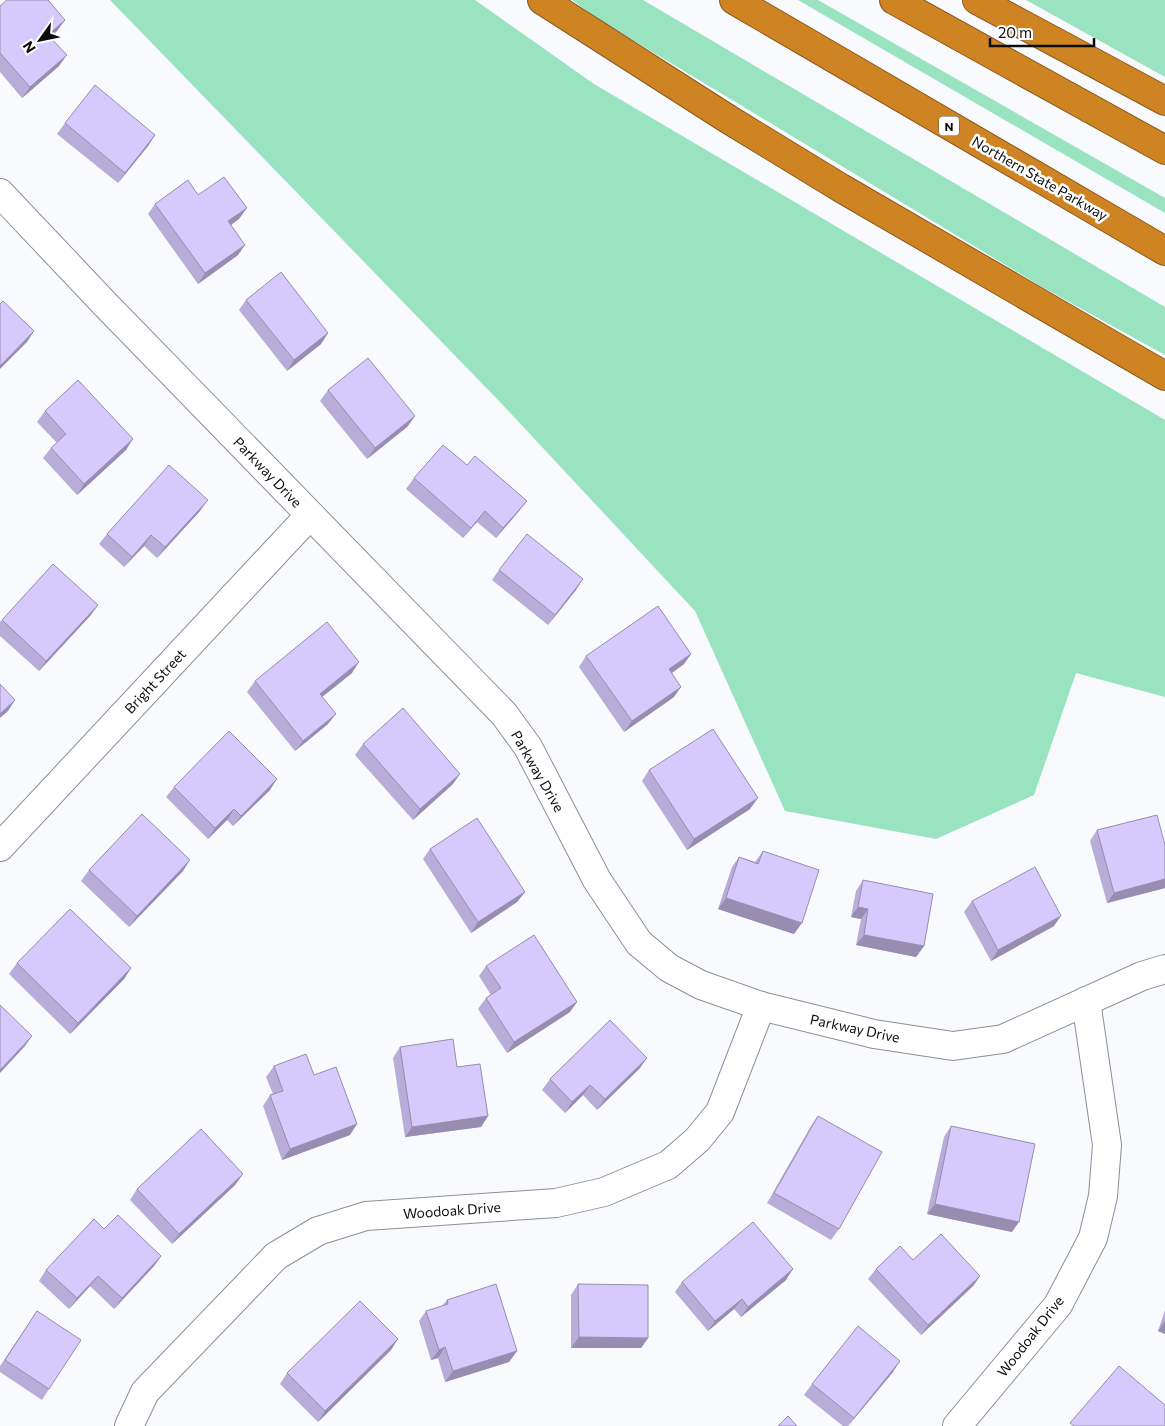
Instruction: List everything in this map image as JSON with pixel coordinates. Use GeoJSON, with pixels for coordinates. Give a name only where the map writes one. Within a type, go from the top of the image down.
{"type":"FeatureCollection","features":[{"type":"Feature","properties":{"kind":"highway"},"geometry":{"type":"LineString","coordinates":[[542,0],[728,119],[841,188],[1165,376]]}},
{"type":"Feature","properties":{"kind":"highway","name":"Northern State Parkway"},"geometry":{"type":"LineString","coordinates":[[734,0],[1165,250]]}},
{"type":"Feature","properties":{"kind":"highway"},"geometry":{"type":"LineString","coordinates":[[894,0],[1165,150]]}},
{"type":"Feature","properties":{"kind":"highway"},"geometry":{"type":"LineString","coordinates":[[977,0],[1165,101]]}},
{"type":"Feature","properties":{"kind":"street","name":"Parkway Drive"},"geometry":{"type":"LineString","coordinates":[[0,193],[504,714],[528,747],[597,880],[639,942],[669,968],[701,985],[761,1006],[874,1034],[953,1046],[1003,1039],[1142,976],[1165,969]]}},
{"type":"Feature","properties":{"kind":"street","name":"Bright Street"},"geometry":{"type":"LineString","coordinates":[[0,846],[310,515]]}},
{"type":"Feature","properties":{"kind":"street","name":"Woodoak Drive"},"geometry":{"type":"LineString","coordinates":[[957,1426],[1058,1305],[1093,1238],[1103,1196],[1107,1144],[1086,1001]]}},
{"type":"Feature","properties":{"kind":"street","name":"Woodoak Drive"},"geometry":{"type":"LineString","coordinates":[[129,1426],[145,1392],[276,1256],[318,1230],[366,1216],[556,1203],[604,1192],[668,1164],[697,1140],[720,1112],[761,1006]]}},
{"type":"Feature","properties":{"kind":"green space"},"geometry":{"type":"Polygon","coordinates":[[[110,0],[475,0],[594,84],[1165,420],[1165,697],[1076,673],[1034,795],[936,839],[785,811],[695,611],[500,402],[110,0]]]}},
{"type":"Feature","properties":{"kind":"green space"},"geometry":{"type":"Polygon","coordinates":[[[572,0],[643,0],[1165,307],[1165,355],[1042,287],[601,21],[572,0]]]}},
{"type":"Feature","properties":{"kind":"green space"},"geometry":{"type":"Polygon","coordinates":[[[798,0],[818,0],[1165,198],[1165,213],[798,0]]]}},
{"type":"Feature","properties":{"kind":"green space"},"geometry":{"type":"Polygon","coordinates":[[[1026,0],[1165,0],[1165,77],[1026,0]]]}},
{"type":"Feature","properties":{"kind":"building"},"geometry":{"type":"Polygon","coordinates":[[[7,0],[48,0],[65,20],[48,35],[67,55],[30,87],[0,53],[0,6],[7,0]]]}},
{"type":"Feature","properties":{"kind":"building"},"geometry":{"type":"Polygon","coordinates":[[[95,85],[155,135],[125,173],[65,123],[95,85]]]}},
{"type":"Feature","properties":{"kind":"building"},"geometry":{"type":"Polygon","coordinates":[[[224,177],[247,208],[228,221],[245,245],[205,273],[155,204],[188,180],[198,195],[224,177]]]}},
{"type":"Feature","properties":{"kind":"building"},"geometry":{"type":"Polygon","coordinates":[[[281,272],[328,333],[294,360],[246,300],[281,272]]]}},
{"type":"Feature","properties":{"kind":"building"},"geometry":{"type":"Polygon","coordinates":[[[3,301],[34,331],[0,366],[0,304],[3,301]]]}},
{"type":"Feature","properties":{"kind":"building"},"geometry":{"type":"Polygon","coordinates":[[[368,358],[415,416],[375,448],[328,390],[368,358]]]}},
{"type":"Feature","properties":{"kind":"building"},"geometry":{"type":"Polygon","coordinates":[[[78,380],[133,439],[84,484],[51,448],[66,434],[45,411],[78,380]]]}},
{"type":"Feature","properties":{"kind":"building"},"geometry":{"type":"Polygon","coordinates":[[[443,445],[467,465],[475,456],[527,501],[503,528],[485,511],[471,528],[414,478],[443,445]]]}},
{"type":"Feature","properties":{"kind":"building"},"geometry":{"type":"Polygon","coordinates":[[[169,465],[208,500],[165,547],[151,535],[132,557],[107,534],[169,465]]]}},
{"type":"Feature","properties":{"kind":"building"},"geometry":{"type":"Polygon","coordinates":[[[527,534],[583,579],[555,615],[499,570],[527,534]]]}},
{"type":"Feature","properties":{"kind":"building"},"geometry":{"type":"Polygon","coordinates":[[[53,564],[98,605],[46,661],[2,620],[53,564]]]}},
{"type":"Feature","properties":{"kind":"building"},"geometry":{"type":"Polygon","coordinates":[[[658,606],[691,654],[669,669],[681,687],[632,721],[586,656],[658,606]]]}},
{"type":"Feature","properties":{"kind":"building"},"geometry":{"type":"Polygon","coordinates":[[[327,622],[359,662],[320,694],[336,714],[303,741],[255,681],[327,622]]]}},
{"type":"Feature","properties":{"kind":"building"},"geometry":{"type":"Polygon","coordinates":[[[0,684],[15,700],[0,714],[0,684]]]}},
{"type":"Feature","properties":{"kind":"building"},"geometry":{"type":"Polygon","coordinates":[[[403,708],[460,774],[420,809],[363,744],[403,708]]]}},
{"type":"Feature","properties":{"kind":"building"},"geometry":{"type":"Polygon","coordinates":[[[713,729],[758,798],[694,839],[649,770],[713,729]]]}},
{"type":"Feature","properties":{"kind":"building"},"geometry":{"type":"Polygon","coordinates":[[[229,731],[277,779],[241,816],[234,809],[215,828],[174,787],[229,731]]]}},
{"type":"Feature","properties":{"kind":"building"},"geometry":{"type":"Polygon","coordinates":[[[142,814],[190,860],[137,916],[89,870],[142,814]]]}},
{"type":"Feature","properties":{"kind":"building"},"geometry":{"type":"Polygon","coordinates":[[[1157,815],[1165,845],[1165,879],[1114,893],[1097,830],[1157,815]]]}},
{"type":"Feature","properties":{"kind":"building"},"geometry":{"type":"Polygon","coordinates":[[[477,818],[525,892],[478,922],[430,849],[477,818]]]}},
{"type":"Feature","properties":{"kind":"building"},"geometry":{"type":"Polygon","coordinates":[[[763,851],[819,870],[802,923],[726,898],[739,857],[758,864],[763,851]]]}},
{"type":"Feature","properties":{"kind":"building"},"geometry":{"type":"Polygon","coordinates":[[[1035,867],[1061,916],[998,950],[972,901],[1035,867]]]}},
{"type":"Feature","properties":{"kind":"building"},"geometry":{"type":"Polygon","coordinates":[[[863,880],[933,894],[924,946],[864,935],[868,909],[858,907],[863,880]]]}},
{"type":"Feature","properties":{"kind":"building"},"geometry":{"type":"Polygon","coordinates":[[[70,909],[131,968],[78,1023],[17,963],[70,909]]]}},
{"type":"Feature","properties":{"kind":"building"},"geometry":{"type":"Polygon","coordinates":[[[534,935],[577,1002],[514,1042],[486,998],[501,988],[486,966],[534,935]]]}},
{"type":"Feature","properties":{"kind":"building"},"geometry":{"type":"Polygon","coordinates":[[[0,1005],[32,1036],[0,1070],[0,1005]]]}},
{"type":"Feature","properties":{"kind":"building"},"geometry":{"type":"Polygon","coordinates":[[[610,1020],[647,1058],[605,1099],[590,1085],[572,1102],[550,1079],[610,1020]]]}},
{"type":"Feature","properties":{"kind":"building"},"geometry":{"type":"Polygon","coordinates":[[[453,1039],[457,1067],[480,1064],[488,1116],[412,1127],[400,1047],[453,1039]]]}},
{"type":"Feature","properties":{"kind":"building"},"geometry":{"type":"Polygon","coordinates":[[[306,1054],[314,1075],[336,1067],[357,1124],[290,1149],[270,1095],[283,1091],[274,1066],[306,1054]]]}},
{"type":"Feature","properties":{"kind":"building"},"geometry":{"type":"Polygon","coordinates":[[[818,1116],[882,1152],[839,1229],[774,1193],[818,1116]]]}},
{"type":"Feature","properties":{"kind":"building"},"geometry":{"type":"Polygon","coordinates":[[[951,1126],[1035,1144],[1019,1222],[935,1204],[951,1126]]]}},
{"type":"Feature","properties":{"kind":"building"},"geometry":{"type":"Polygon","coordinates":[[[201,1129],[243,1174],[179,1234],[137,1189],[201,1129]]]}},
{"type":"Feature","properties":{"kind":"building"},"geometry":{"type":"Polygon","coordinates":[[[118,1215],[161,1256],[122,1298],[98,1276],[77,1298],[46,1270],[94,1219],[104,1229],[118,1215]]]}},
{"type":"Feature","properties":{"kind":"building"},"geometry":{"type":"Polygon","coordinates":[[[753,1222],[793,1269],[748,1307],[742,1299],[715,1321],[682,1282],[753,1222]]]}},
{"type":"Feature","properties":{"kind":"building"},"geometry":{"type":"Polygon","coordinates":[[[941,1234],[980,1276],[928,1325],[876,1269],[900,1246],[913,1260],[941,1234]]]}},
{"type":"Feature","properties":{"kind":"building"},"geometry":{"type":"Polygon","coordinates":[[[496,1284],[517,1351],[453,1371],[445,1347],[439,1350],[426,1311],[448,1304],[447,1300],[496,1284]]]}},
{"type":"Feature","properties":{"kind":"building"},"geometry":{"type":"Polygon","coordinates":[[[578,1284],[648,1285],[648,1338],[579,1337],[578,1284]]]}},
{"type":"Feature","properties":{"kind":"building"},"geometry":{"type":"Polygon","coordinates":[[[360,1301],[398,1339],[325,1411],[287,1373],[360,1301]]]}},
{"type":"Feature","properties":{"kind":"building"},"geometry":{"type":"Polygon","coordinates":[[[37,1311],[81,1340],[49,1389],[5,1360],[37,1311]]]}},
{"type":"Feature","properties":{"kind":"building"},"geometry":{"type":"Polygon","coordinates":[[[858,1326],[900,1361],[854,1418],[812,1384],[858,1326]]]}},
{"type":"Feature","properties":{"kind":"building"},"geometry":{"type":"Polygon","coordinates":[[[1119,1366],[1165,1405],[1165,1426],[1074,1426],[1070,1423],[1119,1366]]]}},
{"type":"Feature","properties":{"kind":"building"},"geometry":{"type":"Polygon","coordinates":[[[788,1416],[797,1426],[778,1426],[788,1416]]]}}]}
